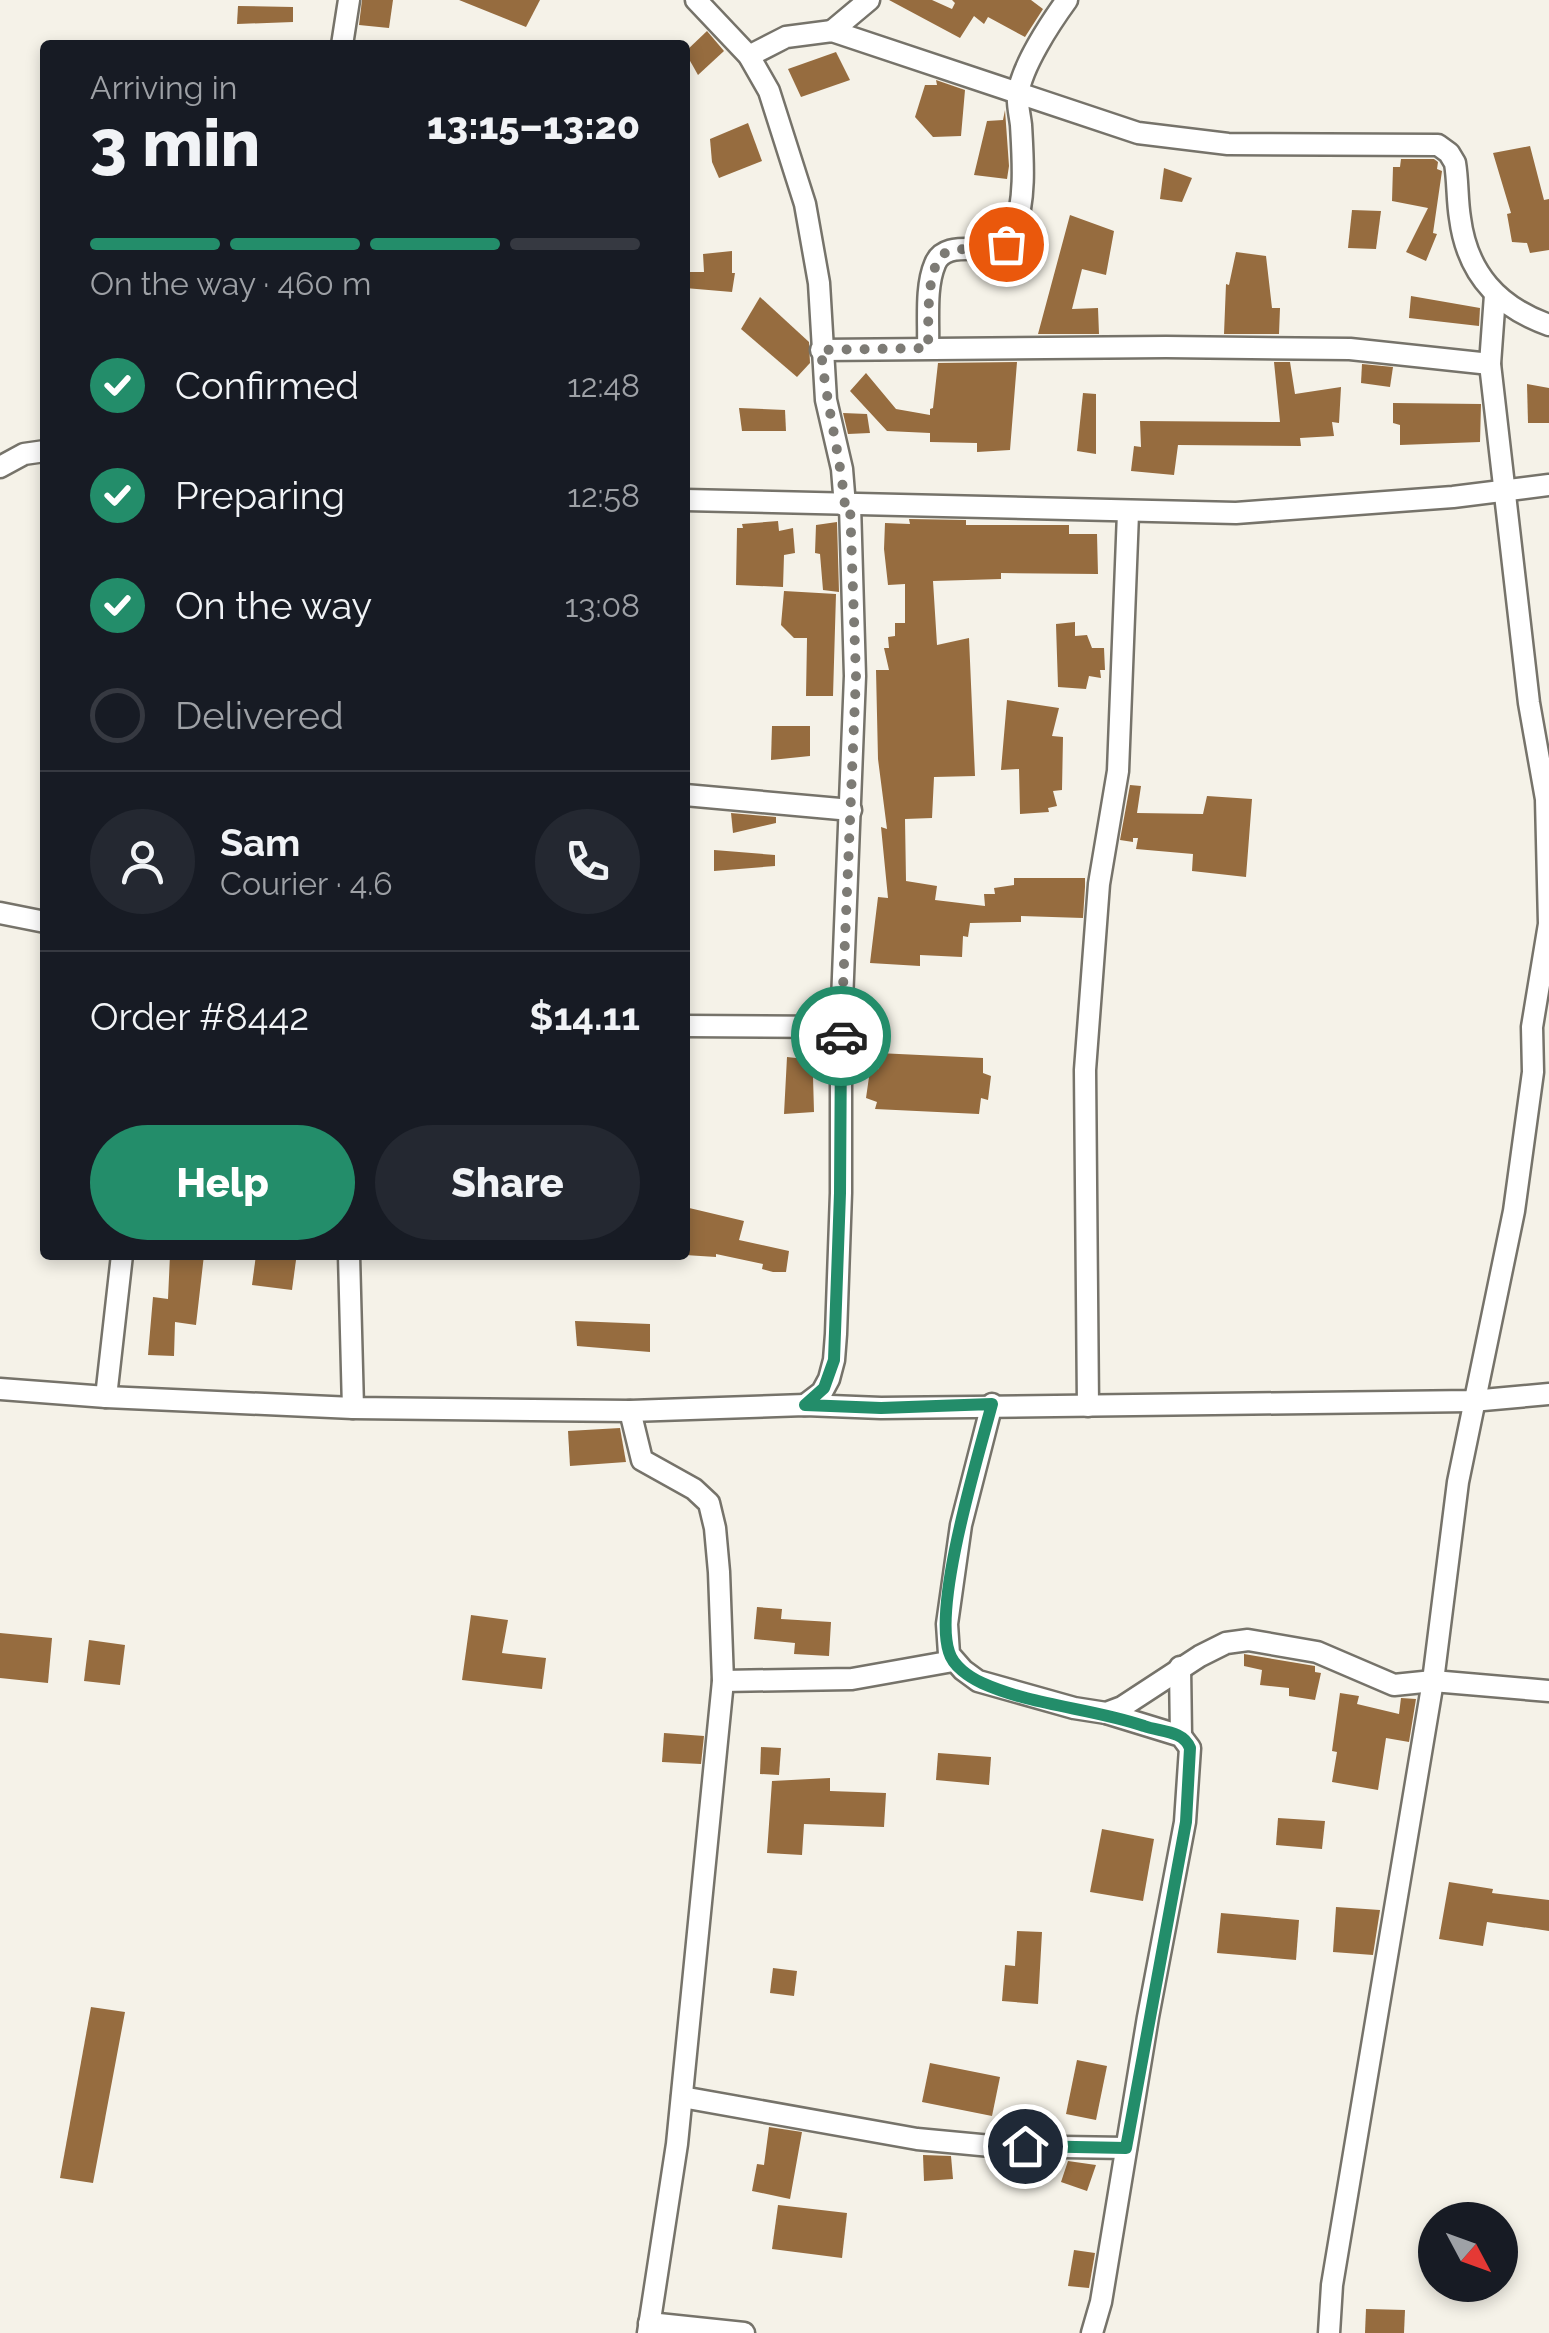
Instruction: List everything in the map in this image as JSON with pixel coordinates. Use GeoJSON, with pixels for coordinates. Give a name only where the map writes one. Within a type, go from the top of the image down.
{"type":"FeatureCollection","features":[{"type":"Feature","properties":{"kind":"street"},"geometry":{"type":"LineString","coordinates":[[343,40],[349,0]]}},
{"type":"Feature","properties":{"kind":"street"},"geometry":{"type":"LineString","coordinates":[[696,0],[749,56],[775,108],[805,204],[819,283],[828,416],[848,505],[856,676],[840,1027],[834,1360],[824,1388],[805,1405]]}},
{"type":"Feature","properties":{"kind":"street"},"geometry":{"type":"LineString","coordinates":[[832,31],[869,0]]}},
{"type":"Feature","properties":{"kind":"street"},"geometry":{"type":"LineString","coordinates":[[928,348],[932,273],[938,258],[951,251],[1001,246],[1015,229],[1022,188],[1018,93],[1043,38],[1068,0]]}},
{"type":"Feature","properties":{"kind":"street"},"geometry":{"type":"LineString","coordinates":[[749,56],[786,37],[832,31],[1138,133],[1188,141],[1300,146],[1426,143],[1442,147],[1455,163],[1463,236],[1472,262],[1495,295],[1520,314],[1549,325]]}},
{"type":"Feature","properties":{"kind":"street"},"geometry":{"type":"LineString","coordinates":[[1328,2333],[1332,2285],[1433,1681],[1472,1401],[1514,1210],[1532,1072],[1532,1027],[1549,924],[1546,799],[1529,703],[1490,364],[1495,295]]}},
{"type":"Feature","properties":{"kind":"street"},"geometry":{"type":"LineString","coordinates":[[821,350],[1350,349],[1490,364]]}},
{"type":"Feature","properties":{"kind":"street"},"geometry":{"type":"LineString","coordinates":[[0,466],[24,454],[40,452]]}},
{"type":"Feature","properties":{"kind":"street"},"geometry":{"type":"LineString","coordinates":[[690,500],[1236,514],[1453,497],[1549,485]]}},
{"type":"Feature","properties":{"kind":"street"},"geometry":{"type":"LineString","coordinates":[[1088,1406],[1084,1070],[1099,884],[1118,771],[1128,513]]}},
{"type":"Feature","properties":{"kind":"street"},"geometry":{"type":"LineString","coordinates":[[690,795],[850,810]]}},
{"type":"Feature","properties":{"kind":"street"},"geometry":{"type":"LineString","coordinates":[[0,914],[40,921]]}},
{"type":"Feature","properties":{"kind":"street"},"geometry":{"type":"LineString","coordinates":[[690,1026],[840,1027]]}},
{"type":"Feature","properties":{"kind":"street"},"geometry":{"type":"LineString","coordinates":[[106,1397],[121,1260]]}},
{"type":"Feature","properties":{"kind":"street"},"geometry":{"type":"LineString","coordinates":[[348,1260],[354,1408]]}},
{"type":"Feature","properties":{"kind":"street"},"geometry":{"type":"LineString","coordinates":[[0,1388],[106,1397],[354,1408],[630,1411],[805,1405],[881,1408],[1472,1401],[1549,1394]]}},
{"type":"Feature","properties":{"kind":"street"},"geometry":{"type":"LineString","coordinates":[[992,1404],[952,1569],[947,1640],[953,1661],[986,1685],[1106,1713],[1181,1736],[1188,1741],[1190,1752],[1186,1822],[1101,2302],[1092,2333]]}},
{"type":"Feature","properties":{"kind":"street"},"geometry":{"type":"LineString","coordinates":[[630,1411],[642,1460],[694,1489],[709,1502],[719,1572],[723,1681],[682,2097],[649,2328],[744,2333]]}},
{"type":"Feature","properties":{"kind":"street"},"geometry":{"type":"LineString","coordinates":[[1106,1713],[1226,1643],[1258,1640],[1317,1652],[1394,1685],[1433,1681],[1549,1691]]}},
{"type":"Feature","properties":{"kind":"street"},"geometry":{"type":"LineString","coordinates":[[723,1681],[852,1679],[953,1661]]}},
{"type":"Feature","properties":{"kind":"street"},"geometry":{"type":"LineString","coordinates":[[1180,1667],[1181,1736]]}},
{"type":"Feature","properties":{"kind":"street"},"geometry":{"type":"LineString","coordinates":[[682,2097],[916,2139],[992,2146],[1126,2148]]}},
{"type":"Feature","properties":{"kind":"building"},"geometry":{"type":"Polygon","coordinates":[[[362,0],[393,0],[389,28],[359,25],[362,0]]]}},
{"type":"Feature","properties":{"kind":"building"},"geometry":{"type":"Polygon","coordinates":[[[459,0],[540,0],[526,27],[459,0]]]}},
{"type":"Feature","properties":{"kind":"building"},"geometry":{"type":"Polygon","coordinates":[[[889,0],[932,0],[952,9],[952,0],[1031,0],[1043,9],[1025,37],[988,17],[984,24],[974,16],[960,38],[889,0]]]}},
{"type":"Feature","properties":{"kind":"building"},"geometry":{"type":"Polygon","coordinates":[[[238,6],[293,7],[293,22],[237,24],[238,6]]]}},
{"type":"Feature","properties":{"kind":"building"},"geometry":{"type":"Polygon","coordinates":[[[707,31],[724,51],[698,75],[690,61],[690,47],[707,31]]]}},
{"type":"Feature","properties":{"kind":"building"},"geometry":{"type":"Polygon","coordinates":[[[836,52],[850,80],[801,97],[788,69],[836,52]]]}},
{"type":"Feature","properties":{"kind":"building"},"geometry":{"type":"Polygon","coordinates":[[[936,80],[965,90],[961,136],[933,137],[915,117],[925,85],[937,85],[936,80]]]}},
{"type":"Feature","properties":{"kind":"building"},"geometry":{"type":"Polygon","coordinates":[[[1005,110],[1007,179],[974,175],[987,121],[1003,120],[1005,110]]]}},
{"type":"Feature","properties":{"kind":"building"},"geometry":{"type":"Polygon","coordinates":[[[748,123],[762,161],[719,178],[712,162],[710,139],[748,123]]]}},
{"type":"Feature","properties":{"kind":"building"},"geometry":{"type":"Polygon","coordinates":[[[1530,146],[1544,200],[1549,199],[1549,250],[1530,253],[1527,243],[1512,242],[1507,214],[1511,213],[1493,153],[1530,146]]]}},
{"type":"Feature","properties":{"kind":"building"},"geometry":{"type":"Polygon","coordinates":[[[1401,159],[1434,159],[1437,169],[1442,171],[1433,233],[1437,234],[1426,261],[1406,252],[1428,208],[1392,201],[1393,167],[1400,167],[1401,159]]]}},
{"type":"Feature","properties":{"kind":"building"},"geometry":{"type":"Polygon","coordinates":[[[1164,168],[1192,178],[1182,202],[1160,199],[1164,168]]]}},
{"type":"Feature","properties":{"kind":"building"},"geometry":{"type":"Polygon","coordinates":[[[1352,210],[1381,211],[1376,249],[1348,248],[1352,210]]]}},
{"type":"Feature","properties":{"kind":"building"},"geometry":{"type":"Polygon","coordinates":[[[1070,215],[1114,231],[1106,275],[1082,269],[1072,309],[1098,308],[1099,334],[1038,334],[1070,215]]]}},
{"type":"Feature","properties":{"kind":"building"},"geometry":{"type":"Polygon","coordinates":[[[732,251],[732,292],[690,288],[690,272],[704,272],[703,254],[732,251]]]}},
{"type":"Feature","properties":{"kind":"building"},"geometry":{"type":"Polygon","coordinates":[[[1236,252],[1266,256],[1272,308],[1280,308],[1279,334],[1224,334],[1226,284],[1229,285],[1236,252]]]}},
{"type":"Feature","properties":{"kind":"building"},"geometry":{"type":"Polygon","coordinates":[[[1411,296],[1480,308],[1479,326],[1409,318],[1411,296]]]}},
{"type":"Feature","properties":{"kind":"building"},"geometry":{"type":"Polygon","coordinates":[[[760,297],[809,342],[810,363],[797,377],[741,329],[760,297]]]}},
{"type":"Feature","properties":{"kind":"building"},"geometry":{"type":"Polygon","coordinates":[[[1017,362],[1010,450],[977,452],[977,443],[930,442],[930,433],[887,431],[850,391],[866,373],[896,409],[930,415],[938,363],[1017,362]]]}},
{"type":"Feature","properties":{"kind":"building"},"geometry":{"type":"Polygon","coordinates":[[[1274,362],[1290,362],[1295,394],[1341,387],[1339,423],[1332,422],[1334,436],[1300,438],[1301,446],[1178,445],[1174,475],[1131,471],[1134,446],[1141,447],[1140,421],[1280,422],[1274,362]]]}},
{"type":"Feature","properties":{"kind":"building"},"geometry":{"type":"Polygon","coordinates":[[[1362,364],[1393,367],[1390,387],[1361,383],[1362,364]]]}},
{"type":"Feature","properties":{"kind":"building"},"geometry":{"type":"Polygon","coordinates":[[[1527,384],[1549,388],[1549,423],[1528,423],[1527,384]]]}},
{"type":"Feature","properties":{"kind":"building"},"geometry":{"type":"Polygon","coordinates":[[[1083,393],[1096,394],[1096,454],[1077,451],[1083,393]]]}},
{"type":"Feature","properties":{"kind":"building"},"geometry":{"type":"Polygon","coordinates":[[[1393,403],[1481,404],[1480,442],[1400,445],[1400,425],[1393,423],[1393,403]]]}},
{"type":"Feature","properties":{"kind":"building"},"geometry":{"type":"Polygon","coordinates":[[[739,408],[785,410],[786,431],[742,431],[739,408]]]}},
{"type":"Feature","properties":{"kind":"building"},"geometry":{"type":"Polygon","coordinates":[[[843,413],[867,414],[870,433],[848,434],[843,413]]]}},
{"type":"Feature","properties":{"kind":"building"},"geometry":{"type":"Polygon","coordinates":[[[909,519],[966,520],[966,525],[1069,525],[1069,534],[1097,534],[1098,574],[1001,573],[1001,579],[933,581],[937,645],[969,638],[975,776],[934,777],[932,818],[905,819],[906,881],[937,886],[935,900],[985,906],[984,894],[995,894],[994,888],[1014,885],[1014,878],[1085,878],[1085,887],[1083,918],[1021,916],[1021,922],[970,923],[968,937],[963,936],[962,957],[920,955],[920,966],[870,963],[878,897],[888,898],[881,827],[887,829],[878,759],[876,670],[889,670],[884,648],[889,648],[888,637],[895,636],[895,623],[905,623],[905,584],[888,585],[885,523],[910,524],[909,519]]]}},
{"type":"Feature","properties":{"kind":"building"},"geometry":{"type":"Polygon","coordinates":[[[778,521],[779,531],[793,528],[795,553],[784,555],[783,587],[736,585],[737,528],[743,528],[742,524],[778,521]]]}},
{"type":"Feature","properties":{"kind":"building"},"geometry":{"type":"Polygon","coordinates":[[[837,522],[839,592],[823,590],[820,554],[815,553],[816,525],[837,522]]]}},
{"type":"Feature","properties":{"kind":"building"},"geometry":{"type":"Polygon","coordinates":[[[784,591],[836,594],[833,696],[806,696],[807,638],[794,638],[781,625],[784,591]]]}},
{"type":"Feature","properties":{"kind":"building"},"geometry":{"type":"Polygon","coordinates":[[[1075,622],[1075,636],[1087,635],[1092,648],[1104,648],[1105,670],[1100,670],[1101,678],[1089,676],[1086,689],[1058,687],[1056,624],[1075,622]]]}},
{"type":"Feature","properties":{"kind":"building"},"geometry":{"type":"Polygon","coordinates":[[[1007,700],[1059,708],[1052,736],[1063,737],[1062,790],[1053,791],[1057,806],[1048,808],[1049,812],[1020,814],[1019,769],[1001,770],[1007,700]]]}},
{"type":"Feature","properties":{"kind":"building"},"geometry":{"type":"Polygon","coordinates":[[[772,726],[810,726],[810,756],[771,760],[772,726]]]}},
{"type":"Feature","properties":{"kind":"building"},"geometry":{"type":"Polygon","coordinates":[[[1130,785],[1141,786],[1137,813],[1203,814],[1207,796],[1252,799],[1246,877],[1192,871],[1193,854],[1136,849],[1138,838],[1133,838],[1133,842],[1120,840],[1130,785]]]}},
{"type":"Feature","properties":{"kind":"building"},"geometry":{"type":"Polygon","coordinates":[[[731,813],[776,817],[776,823],[733,833],[731,813]]]}},
{"type":"Feature","properties":{"kind":"building"},"geometry":{"type":"Polygon","coordinates":[[[714,850],[775,855],[775,866],[714,871],[714,850]]]}},
{"type":"Feature","properties":{"kind":"building"},"geometry":{"type":"Polygon","coordinates":[[[797,1040],[812,1041],[814,1112],[784,1114],[787,1057],[796,1058],[797,1040]]]}},
{"type":"Feature","properties":{"kind":"building"},"geometry":{"type":"Polygon","coordinates":[[[878,1053],[983,1058],[983,1073],[991,1076],[988,1100],[981,1098],[979,1114],[875,1109],[877,1102],[866,1098],[870,1070],[879,1069],[878,1053]]]}},
{"type":"Feature","properties":{"kind":"building"},"geometry":{"type":"Polygon","coordinates":[[[690,1208],[744,1221],[739,1240],[789,1251],[786,1272],[762,1269],[763,1264],[690,1255],[690,1208]]]}},
{"type":"Feature","properties":{"kind":"building"},"geometry":{"type":"Polygon","coordinates":[[[170,1260],[203,1260],[196,1325],[175,1322],[174,1356],[148,1355],[153,1297],[168,1299],[170,1260]]]}},
{"type":"Feature","properties":{"kind":"building"},"geometry":{"type":"Polygon","coordinates":[[[255,1260],[296,1260],[292,1290],[252,1285],[255,1260]]]}},
{"type":"Feature","properties":{"kind":"building"},"geometry":{"type":"Polygon","coordinates":[[[575,1321],[650,1324],[650,1352],[577,1346],[575,1321]]]}},
{"type":"Feature","properties":{"kind":"building"},"geometry":{"type":"Polygon","coordinates":[[[620,1428],[626,1462],[570,1466],[568,1431],[620,1428]]]}},
{"type":"Feature","properties":{"kind":"building"},"geometry":{"type":"Polygon","coordinates":[[[757,1607],[782,1609],[781,1619],[831,1622],[829,1656],[794,1654],[795,1643],[754,1639],[757,1607]]]}},
{"type":"Feature","properties":{"kind":"building"},"geometry":{"type":"Polygon","coordinates":[[[471,1615],[508,1620],[502,1653],[546,1658],[542,1689],[462,1680],[471,1615]]]}},
{"type":"Feature","properties":{"kind":"building"},"geometry":{"type":"Polygon","coordinates":[[[0,1633],[52,1638],[48,1683],[0,1678],[0,1633]]]}},
{"type":"Feature","properties":{"kind":"building"},"geometry":{"type":"Polygon","coordinates":[[[89,1640],[125,1645],[120,1685],[84,1681],[89,1640]]]}},
{"type":"Feature","properties":{"kind":"building"},"geometry":{"type":"Polygon","coordinates":[[[1244,1654],[1315,1666],[1315,1672],[1321,1673],[1315,1700],[1289,1696],[1289,1688],[1260,1685],[1262,1670],[1244,1666],[1244,1654]]]}},
{"type":"Feature","properties":{"kind":"building"},"geometry":{"type":"Polygon","coordinates":[[[1340,1693],[1359,1696],[1357,1704],[1399,1714],[1401,1698],[1416,1699],[1409,1742],[1386,1738],[1378,1790],[1332,1782],[1340,1693]]]}},
{"type":"Feature","properties":{"kind":"building"},"geometry":{"type":"Polygon","coordinates":[[[664,1733],[704,1736],[701,1764],[662,1762],[664,1733]]]}},
{"type":"Feature","properties":{"kind":"building"},"geometry":{"type":"Polygon","coordinates":[[[761,1747],[781,1748],[779,1775],[760,1774],[761,1747]]]}},
{"type":"Feature","properties":{"kind":"building"},"geometry":{"type":"Polygon","coordinates":[[[938,1753],[991,1757],[989,1785],[936,1780],[938,1753]]]}},
{"type":"Feature","properties":{"kind":"building"},"geometry":{"type":"Polygon","coordinates":[[[830,1778],[830,1791],[886,1793],[884,1827],[804,1824],[802,1855],[767,1853],[772,1781],[830,1778]]]}},
{"type":"Feature","properties":{"kind":"building"},"geometry":{"type":"Polygon","coordinates":[[[1278,1818],[1325,1821],[1322,1849],[1276,1845],[1278,1818]]]}},
{"type":"Feature","properties":{"kind":"building"},"geometry":{"type":"Polygon","coordinates":[[[1102,1829],[1154,1839],[1143,1901],[1090,1892],[1102,1829]]]}},
{"type":"Feature","properties":{"kind":"building"},"geometry":{"type":"Polygon","coordinates":[[[1449,1882],[1493,1889],[1492,1893],[1549,1900],[1549,1931],[1487,1922],[1483,1946],[1439,1939],[1449,1882]]]}},
{"type":"Feature","properties":{"kind":"building"},"geometry":{"type":"Polygon","coordinates":[[[1336,1907],[1380,1910],[1373,1955],[1333,1952],[1336,1907]]]}},
{"type":"Feature","properties":{"kind":"building"},"geometry":{"type":"Polygon","coordinates":[[[1221,1913],[1299,1920],[1296,1960],[1217,1953],[1221,1913]]]}},
{"type":"Feature","properties":{"kind":"building"},"geometry":{"type":"Polygon","coordinates":[[[1017,1931],[1042,1932],[1038,2004],[1002,2001],[1005,1965],[1015,1966],[1017,1931]]]}},
{"type":"Feature","properties":{"kind":"building"},"geometry":{"type":"Polygon","coordinates":[[[773,1968],[797,1971],[794,1996],[770,1993],[773,1968]]]}},
{"type":"Feature","properties":{"kind":"building"},"geometry":{"type":"Polygon","coordinates":[[[91,2007],[125,2012],[93,2183],[60,2178],[91,2007]]]}},
{"type":"Feature","properties":{"kind":"building"},"geometry":{"type":"Polygon","coordinates":[[[1077,2060],[1107,2066],[1096,2120],[1066,2114],[1077,2060]]]}},
{"type":"Feature","properties":{"kind":"building"},"geometry":{"type":"Polygon","coordinates":[[[930,2063],[1000,2077],[992,2116],[922,2102],[930,2063]]]}},
{"type":"Feature","properties":{"kind":"building"},"geometry":{"type":"Polygon","coordinates":[[[769,2127],[802,2132],[790,2199],[752,2191],[757,2164],[764,2165],[769,2127]]]}},
{"type":"Feature","properties":{"kind":"building"},"geometry":{"type":"Polygon","coordinates":[[[923,2155],[951,2156],[953,2179],[924,2181],[923,2155]]]}},
{"type":"Feature","properties":{"kind":"building"},"geometry":{"type":"Polygon","coordinates":[[[1068,2161],[1096,2165],[1087,2191],[1061,2182],[1068,2161]]]}},
{"type":"Feature","properties":{"kind":"building"},"geometry":{"type":"Polygon","coordinates":[[[778,2205],[847,2213],[842,2258],[772,2249],[778,2205]]]}},
{"type":"Feature","properties":{"kind":"building"},"geometry":{"type":"Polygon","coordinates":[[[1074,2250],[1095,2253],[1089,2288],[1068,2286],[1074,2250]]]}},
{"type":"Feature","properties":{"kind":"building"},"geometry":{"type":"Polygon","coordinates":[[[1366,2309],[1405,2310],[1404,2333],[1365,2333],[1366,2309]]]}},
{"type":"Feature","properties":{"kind":"way so far"},"geometry":{"type":"LineString","coordinates":[[841,1036],[856,676],[850,505],[845,506],[821,350],[928,348],[932,273],[938,258],[946,252],[1006,244]]}},
{"type":"Feature","properties":{"kind":"route"},"geometry":{"type":"LineString","coordinates":[[841,1036],[834,1360],[824,1388],[805,1405],[881,1408],[992,1404],[952,1569],[947,1640],[953,1661],[986,1685],[1176,1734],[1188,1741],[1190,1748],[1186,1822],[1126,2148],[1025,2146]]}}]}
